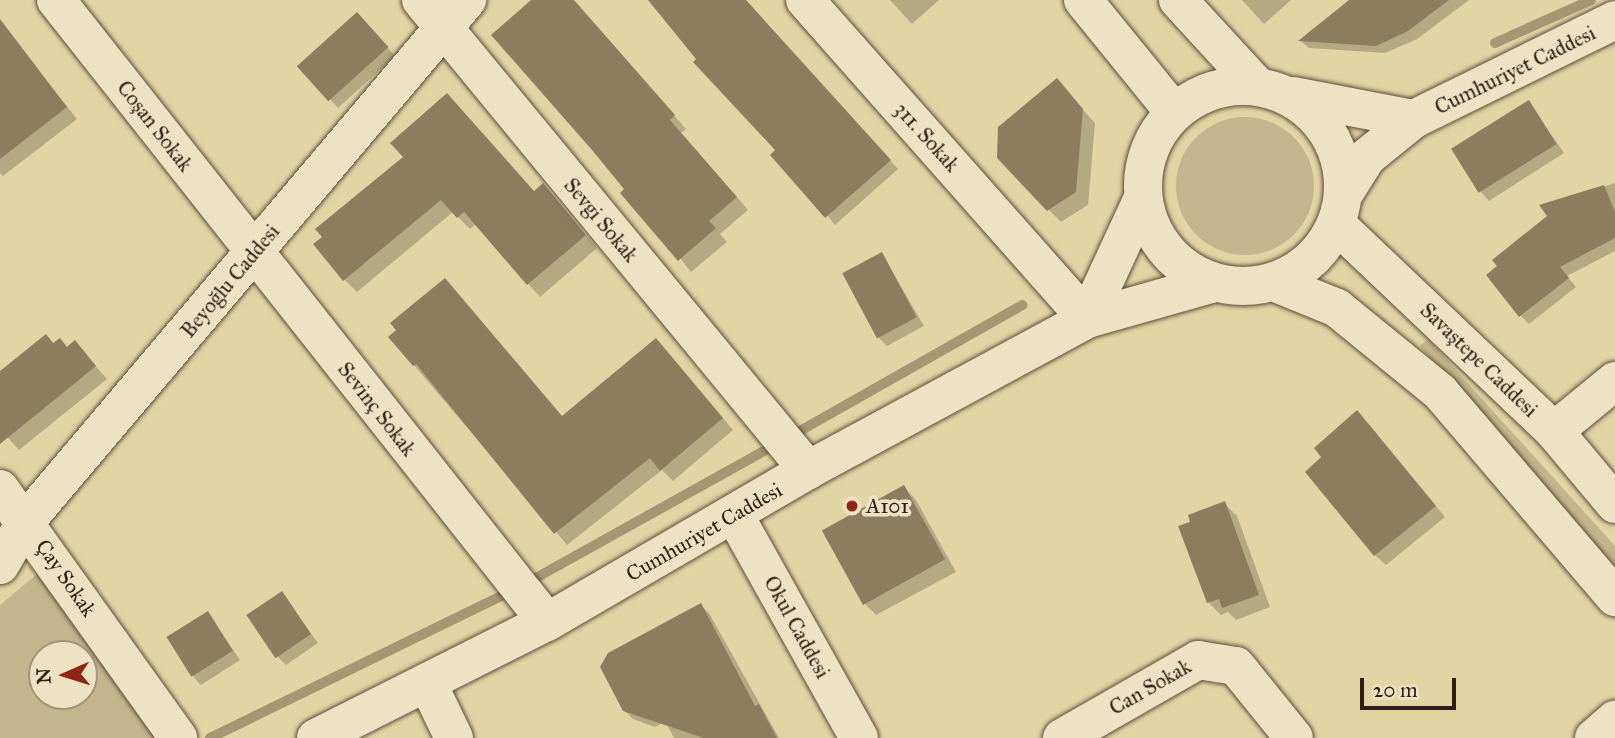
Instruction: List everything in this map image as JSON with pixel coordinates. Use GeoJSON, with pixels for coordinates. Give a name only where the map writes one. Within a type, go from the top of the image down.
{"type":"FeatureCollection","features":[{"type":"Feature","properties":{"kind":"street","name":"Coşan Sokak"},"geometry":{"type":"LineString","coordinates":[[56,0],[254,253]]}},
{"type":"Feature","properties":{"kind":"street","name":"Beyoğlu Caddesi"},"geometry":{"type":"LineString","coordinates":[[0,565],[26,521],[254,253],[432,15],[467,0]]}},
{"type":"Feature","properties":{"kind":"street","name":"311. Sokak"},"geometry":{"type":"LineString","coordinates":[[806,0],[1087,319]]}},
{"type":"Feature","properties":{"kind":"street"},"geometry":{"type":"LineString","coordinates":[[1083,0],[1174,112]]}},
{"type":"Feature","properties":{"kind":"street"},"geometry":{"type":"LineString","coordinates":[[1178,0],[1271,90],[1311,112],[1330,136],[1341,164],[1340,209],[1321,249],[1299,269],[1273,282],[1244,287],[1214,283],[1188,271],[1166,251],[1150,226],[1143,198],[1144,166],[1155,136],[1174,112],[1209,92],[1271,90],[1341,109],[1414,119]]}},
{"type":"Feature","properties":{"kind":"street","name":"Sevgi Sokak"},"geometry":{"type":"LineString","coordinates":[[432,15],[808,470]]}},
{"type":"Feature","properties":{"kind":"street","name":"Cumhuriyet Caddesi"},"geometry":{"type":"LineString","coordinates":[[1340,209],[1367,157],[1414,119],[1615,20]]}},
{"type":"Feature","properties":{"kind":"street"},"geometry":{"type":"LineString","coordinates":[[1087,319],[1143,198]]}},
{"type":"Feature","properties":{"kind":"street","name":"Savaştepe Caddesi"},"geometry":{"type":"LineString","coordinates":[[1340,209],[1554,431],[1615,504]]}},
{"type":"Feature","properties":{"kind":"street","name":"Sevinç Sokak"},"geometry":{"type":"LineString","coordinates":[[254,253],[547,622]]}},
{"type":"Feature","properties":{"kind":"street"},"geometry":{"type":"LineString","coordinates":[[1273,282],[1337,308],[1440,392],[1615,597]]}},
{"type":"Feature","properties":{"kind":"street","name":"Cumhuriyet Caddesi"},"geometry":{"type":"LineString","coordinates":[[316,738],[547,622],[735,516],[808,470],[1087,319],[1214,283]]}},
{"type":"Feature","properties":{"kind":"street"},"geometry":{"type":"LineString","coordinates":[[1554,431],[1615,381]]}},
{"type":"Feature","properties":{"kind":"street","name":"Çay Sokak"},"geometry":{"type":"LineString","coordinates":[[0,489],[26,521],[178,738]]}},
{"type":"Feature","properties":{"kind":"street","name":"Okul Caddesi"},"geometry":{"type":"LineString","coordinates":[[735,516],[859,738]]}},
{"type":"Feature","properties":{"kind":"street","name":"Can Sokak"},"geometry":{"type":"LineString","coordinates":[[1062,738],[1198,660],[1236,666],[1294,738]]}},
{"type":"Feature","properties":{"kind":"street"},"geometry":{"type":"LineString","coordinates":[[428,684],[454,738]]}},
{"type":"Feature","properties":{"kind":"street"},"geometry":{"type":"LineString","coordinates":[[1594,738],[1615,720]]}},
{"type":"Feature","properties":{"kind":"shaded area"},"geometry":{"type":"Polygon","coordinates":[[[1245,117],[1272,122],[1294,137],[1309,159],[1314,186],[1309,213],[1294,235],[1272,250],[1245,255],[1218,250],[1196,235],[1181,213],[1176,186],[1181,159],[1196,137],[1218,122],[1245,117]]]}},
{"type":"Feature","properties":{"kind":"shaded area"},"geometry":{"type":"Polygon","coordinates":[[[1428,339],[1615,546],[1615,569],[1420,346],[1428,339]]]}},
{"type":"Feature","properties":{"kind":"shaded area"},"geometry":{"type":"Polygon","coordinates":[[[37,574],[87,640],[28,640],[28,710],[98,710],[98,654],[163,738],[0,738],[0,605],[37,574]]]}},
{"type":"Feature","properties":{"kind":"building"},"geometry":{"type":"Polygon","coordinates":[[[531,0],[574,0],[675,115],[670,120],[737,197],[709,221],[716,228],[678,261],[620,193],[624,189],[592,150],[491,35],[531,0]]]}},
{"type":"Feature","properties":{"kind":"building"},"geometry":{"type":"Polygon","coordinates":[[[648,0],[746,0],[891,160],[825,218],[770,155],[775,150],[693,62],[696,59],[648,0]]]}},
{"type":"Feature","properties":{"kind":"building"},"geometry":{"type":"Polygon","coordinates":[[[1349,0],[1449,0],[1408,31],[1376,46],[1298,41],[1349,0]]]}},
{"type":"Feature","properties":{"kind":"building"},"geometry":{"type":"Polygon","coordinates":[[[357,12],[388,47],[328,101],[297,66],[357,12]]]}},
{"type":"Feature","properties":{"kind":"building"},"geometry":{"type":"Polygon","coordinates":[[[0,19],[67,107],[0,159],[0,19]]]}},
{"type":"Feature","properties":{"kind":"building"},"geometry":{"type":"Polygon","coordinates":[[[1057,78],[1083,109],[1076,192],[1047,211],[997,158],[998,127],[1057,78]]]}},
{"type":"Feature","properties":{"kind":"building"},"geometry":{"type":"Polygon","coordinates":[[[447,93],[534,191],[543,183],[586,235],[527,285],[464,212],[457,218],[441,200],[343,281],[313,244],[322,237],[315,229],[403,157],[390,143],[447,93]]]}},
{"type":"Feature","properties":{"kind":"building"},"geometry":{"type":"Polygon","coordinates":[[[1529,100],[1557,144],[1479,193],[1451,149],[1529,100]]]}},
{"type":"Feature","properties":{"kind":"building"},"geometry":{"type":"Polygon","coordinates":[[[1604,185],[1615,212],[1615,238],[1560,267],[1569,278],[1519,317],[1486,275],[1497,266],[1492,260],[1547,216],[1539,205],[1604,185]]]}},
{"type":"Feature","properties":{"kind":"building"},"geometry":{"type":"Polygon","coordinates":[[[882,252],[917,317],[877,338],[842,273],[882,252]]]}},
{"type":"Feature","properties":{"kind":"building"},"geometry":{"type":"Polygon","coordinates":[[[445,278],[562,416],[656,338],[723,418],[660,471],[650,458],[554,534],[416,364],[413,366],[388,337],[396,330],[390,323],[445,278]]]}},
{"type":"Feature","properties":{"kind":"building"},"geometry":{"type":"Polygon","coordinates":[[[46,334],[53,343],[60,338],[67,347],[75,340],[96,366],[0,444],[0,371],[46,334]]]}},
{"type":"Feature","properties":{"kind":"building"},"geometry":{"type":"Polygon","coordinates":[[[1357,410],[1436,506],[1374,556],[1305,472],[1321,457],[1314,448],[1357,410]]]}},
{"type":"Feature","properties":{"kind":"building"},"geometry":{"type":"Polygon","coordinates":[[[904,485],[945,559],[863,605],[822,531],[904,485]]]}},
{"type":"Feature","properties":{"kind":"building"},"geometry":{"type":"Polygon","coordinates":[[[1225,501],[1259,595],[1222,608],[1219,599],[1207,603],[1178,526],[1190,522],[1188,515],[1225,501]]]}},
{"type":"Feature","properties":{"kind":"building"},"geometry":{"type":"Polygon","coordinates":[[[282,591],[311,634],[275,658],[246,615],[282,591]]]}},
{"type":"Feature","properties":{"kind":"building"},"geometry":{"type":"Polygon","coordinates":[[[701,603],[755,706],[759,704],[777,738],[704,738],[623,711],[600,667],[608,653],[701,603]]]}},
{"type":"Feature","properties":{"kind":"building"},"geometry":{"type":"Polygon","coordinates":[[[208,611],[233,651],[191,677],[166,637],[208,611]]]}},
{"type":"Feature","properties":{"kind":"waterway"},"geometry":{"type":"LineString","coordinates":[[1495,43],[1591,0]]}},
{"type":"Feature","properties":{"kind":"waterway"},"geometry":{"type":"LineString","coordinates":[[791,436],[1023,305]]}},
{"type":"Feature","properties":{"kind":"waterway"},"geometry":{"type":"LineString","coordinates":[[525,584],[775,445]]}},
{"type":"Feature","properties":{"kind":"waterway"},"geometry":{"type":"LineString","coordinates":[[210,738],[512,591]]}},
{"type":"Feature","properties":{"kind":"place","name":"A101"},"geometry":{"type":"Point","coordinates":[852,506]}}]}
